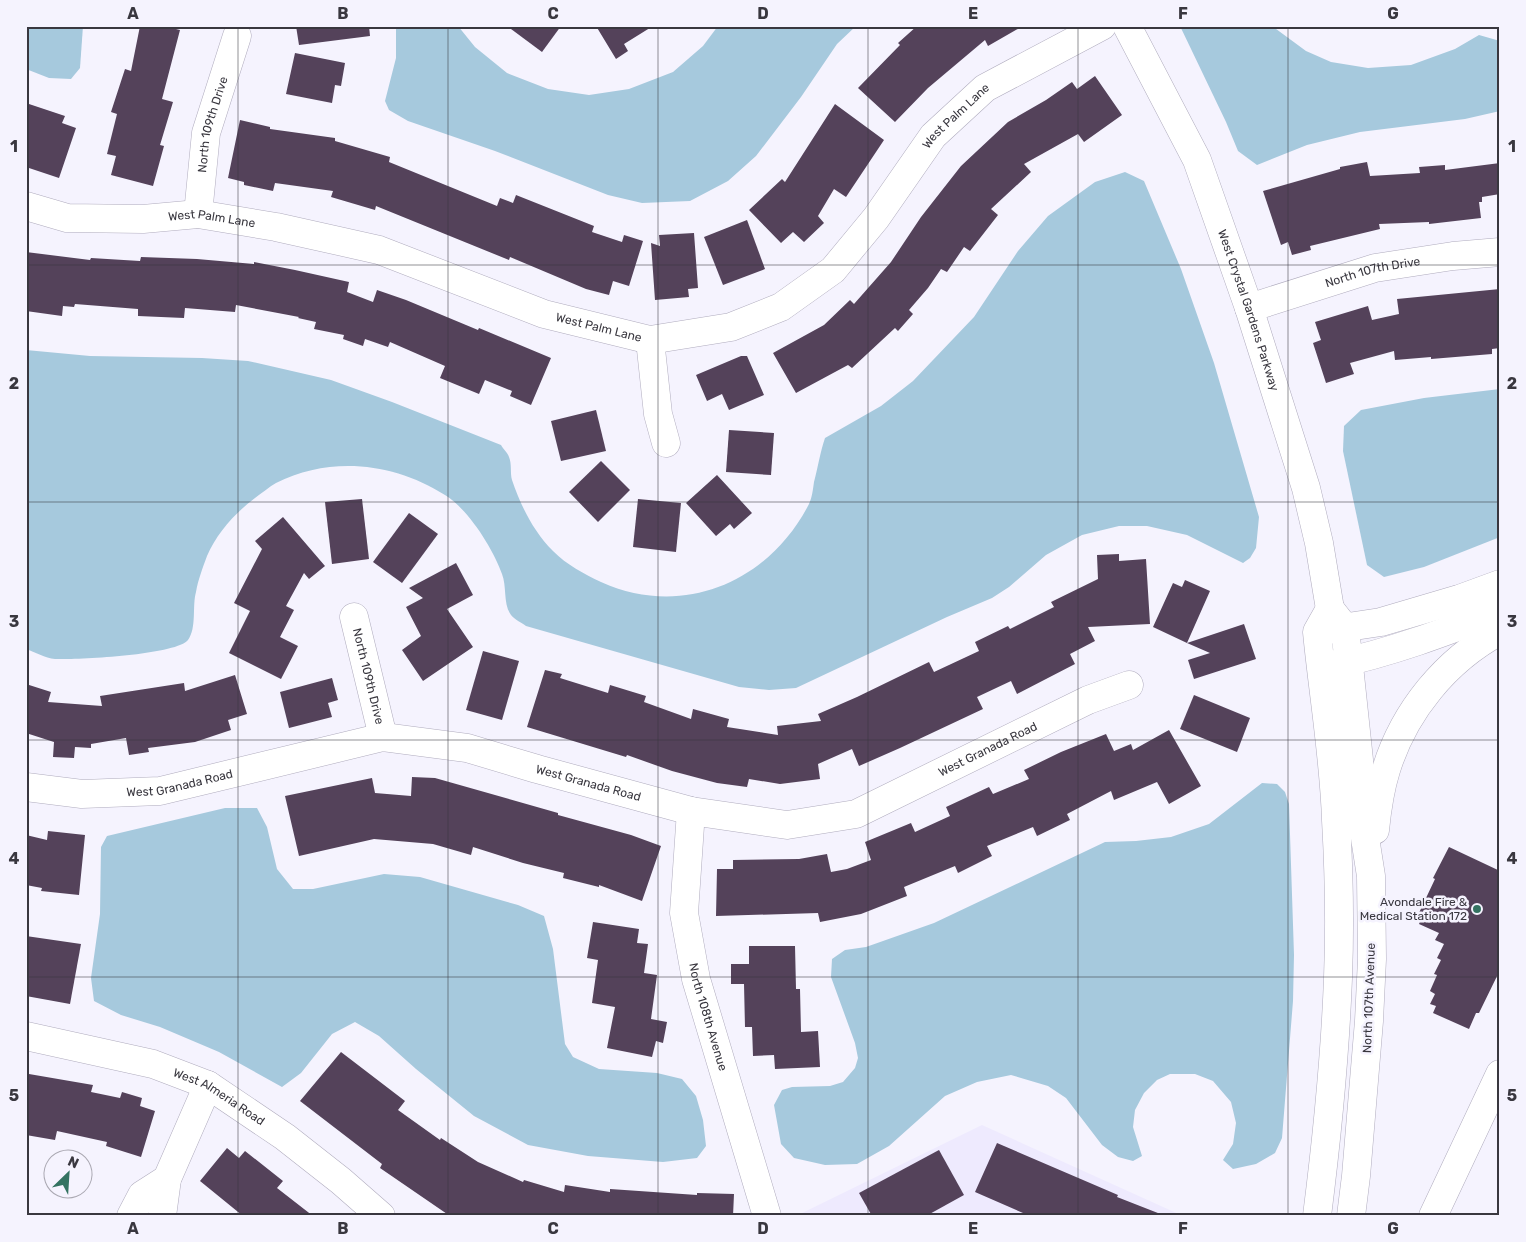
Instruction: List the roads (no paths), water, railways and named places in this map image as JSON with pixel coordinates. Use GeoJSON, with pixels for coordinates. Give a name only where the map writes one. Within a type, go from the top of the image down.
{"type":"FeatureCollection","features":[{"type":"Feature","properties":{"kind":"street","name":"West Palm Lane"},"geometry":{"type":"LineString","coordinates":[[26,206],[67,218],[143,219],[198,214],[276,227],[379,250],[544,314],[650,340],[731,327],[781,307],[833,270],[876,218],[933,136],[984,88],[1102,26]]}},
{"type":"Feature","properties":{"kind":"street","name":"West Crystal Gardens Parkway"},"geometry":{"type":"LineString","coordinates":[[1127,26],[1197,160],[1249,308],[1306,488],[1319,543],[1333,641]]}},
{"type":"Feature","properties":{"kind":"street","name":"North 109th Drive"},"geometry":{"type":"LineString","coordinates":[[198,214],[206,133],[237,36]]}},
{"type":"Feature","properties":{"kind":"street","name":"North 107th Drive"},"geometry":{"type":"LineString","coordinates":[[1249,308],[1375,268],[1453,256],[1500,252]]}},
{"type":"Feature","properties":{"kind":"street"},"geometry":{"type":"LineString","coordinates":[[650,340],[658,414],[666,443]]}},
{"type":"Feature","properties":{"kind":"street"},"geometry":{"type":"LineString","coordinates":[[1333,641],[1381,622],[1459,600],[1500,584]]}},
{"type":"Feature","properties":{"kind":"street"},"geometry":{"type":"LineString","coordinates":[[1333,641],[1391,650],[1500,611]]}},
{"type":"Feature","properties":{"kind":"street","name":"North 109th Drive"},"geometry":{"type":"LineString","coordinates":[[354,617],[383,737]]}},
{"type":"Feature","properties":{"kind":"street"},"geometry":{"type":"LineString","coordinates":[[1371,876],[1379,799],[1386,770],[1397,740],[1427,691],[1449,667],[1500,631]]}},
{"type":"Feature","properties":{"kind":"street"},"geometry":{"type":"LineString","coordinates":[[1317,1216],[1333,1065],[1338,963],[1333,641]]}},
{"type":"Feature","properties":{"kind":"street","name":"North 107th Avenue"},"geometry":{"type":"LineString","coordinates":[[1333,641],[1359,760],[1363,824],[1371,876],[1372,964],[1363,1103],[1351,1216]]}},
{"type":"Feature","properties":{"kind":"street","name":"West Granada Road"},"geometry":{"type":"LineString","coordinates":[[26,787],[82,794],[160,791],[383,737],[467,748],[690,812],[786,825],[856,814],[1088,700],[1129,685]]}},
{"type":"Feature","properties":{"kind":"street","name":"North 108th Avenue"},"geometry":{"type":"LineString","coordinates":[[690,812],[684,913],[696,979],[767,1216]]}},
{"type":"Feature","properties":{"kind":"street"},"geometry":{"type":"LineString","coordinates":[[1338,963],[1372,964]]}},
{"type":"Feature","properties":{"kind":"street","name":"West Almeria Road"},"geometry":{"type":"LineString","coordinates":[[26,1036],[153,1064],[208,1085],[285,1137],[341,1181],[381,1216]]}},
{"type":"Feature","properties":{"kind":"street"},"geometry":{"type":"LineString","coordinates":[[1433,1216],[1500,1074]]}},
{"type":"Feature","properties":{"kind":"street"},"geometry":{"type":"LineString","coordinates":[[162,1216],[167,1178],[208,1085]]}},
{"type":"Feature","properties":{"kind":"street"},"geometry":{"type":"LineString","coordinates":[[131,1216],[142,1195],[167,1178]]}},
{"type":"Feature","properties":{"kind":"water"},"geometry":{"type":"Polygon","coordinates":[[[26,26],[83,26],[80,68],[71,79],[49,78],[26,69],[26,26]]]}},
{"type":"Feature","properties":{"kind":"water"},"geometry":{"type":"Polygon","coordinates":[[[396,26],[458,26],[475,47],[507,73],[548,89],[589,95],[629,89],[673,72],[703,46],[718,26],[856,26],[837,44],[801,97],[756,156],[728,181],[690,201],[642,203],[608,195],[495,151],[408,121],[389,110],[385,101],[396,58],[396,26]]]}},
{"type":"Feature","properties":{"kind":"water"},"geometry":{"type":"Polygon","coordinates":[[[1180,26],[1272,26],[1306,51],[1331,62],[1368,68],[1411,65],[1455,49],[1479,35],[1500,41],[1500,111],[1465,119],[1360,132],[1307,145],[1257,165],[1238,151],[1180,26]]]}},
{"type":"Feature","properties":{"kind":"water"},"geometry":{"type":"Polygon","coordinates":[[[1125,172],[1144,181],[1181,269],[1214,363],[1259,517],[1256,548],[1250,558],[1243,563],[1187,535],[1147,526],[1119,526],[1082,535],[1046,555],[1009,587],[992,598],[947,617],[796,688],[769,690],[739,687],[526,626],[512,616],[509,611],[502,574],[493,553],[471,520],[454,502],[426,484],[405,476],[362,466],[340,466],[297,474],[276,483],[248,504],[227,524],[207,556],[197,587],[191,635],[188,640],[180,645],[125,656],[66,659],[51,658],[26,649],[26,350],[90,356],[202,358],[248,361],[331,380],[392,402],[501,445],[508,454],[511,477],[524,509],[534,527],[553,551],[576,569],[601,582],[632,592],[662,596],[692,594],[721,586],[747,573],[771,554],[792,531],[809,504],[825,438],[881,406],[913,381],[974,317],[1018,251],[1048,216],[1095,182],[1125,172]]]}},
{"type":"Feature","properties":{"kind":"water"},"geometry":{"type":"Polygon","coordinates":[[[1500,389],[1500,537],[1424,567],[1384,577],[1367,565],[1343,451],[1344,426],[1361,410],[1424,398],[1500,389]]]}},
{"type":"Feature","properties":{"kind":"water"},"geometry":{"type":"Polygon","coordinates":[[[1262,783],[1277,784],[1285,792],[1289,804],[1294,955],[1293,1001],[1282,1138],[1275,1153],[1256,1164],[1233,1169],[1223,1160],[1233,1144],[1236,1123],[1231,1102],[1213,1081],[1195,1074],[1170,1074],[1157,1080],[1144,1093],[1135,1110],[1133,1127],[1142,1156],[1133,1161],[1118,1157],[1102,1145],[1066,1098],[1048,1086],[1011,1075],[977,1082],[945,1096],[889,1146],[857,1164],[825,1165],[794,1158],[781,1144],[774,1105],[782,1090],[792,1087],[830,1086],[843,1082],[855,1068],[858,1058],[855,1043],[831,977],[832,959],[845,950],[866,947],[934,923],[1105,842],[1171,837],[1209,824],[1262,783]]]}},
{"type":"Feature","properties":{"kind":"water"},"geometry":{"type":"Polygon","coordinates":[[[225,808],[257,808],[267,827],[277,869],[293,889],[313,889],[384,874],[420,877],[518,905],[544,916],[553,949],[565,1044],[573,1057],[599,1069],[657,1073],[682,1079],[696,1096],[703,1120],[706,1146],[697,1158],[663,1162],[588,1156],[528,1145],[474,1116],[379,1036],[355,1022],[332,1034],[301,1073],[282,1087],[219,1052],[160,1027],[121,1015],[94,1001],[91,978],[100,914],[101,847],[107,836],[225,808]]]}},
{"type":"Feature","properties":{"kind":"place","name":"Avondale Fire & Medical Station 172"},"geometry":{"type":"Point","coordinates":[1477,909]}}]}
